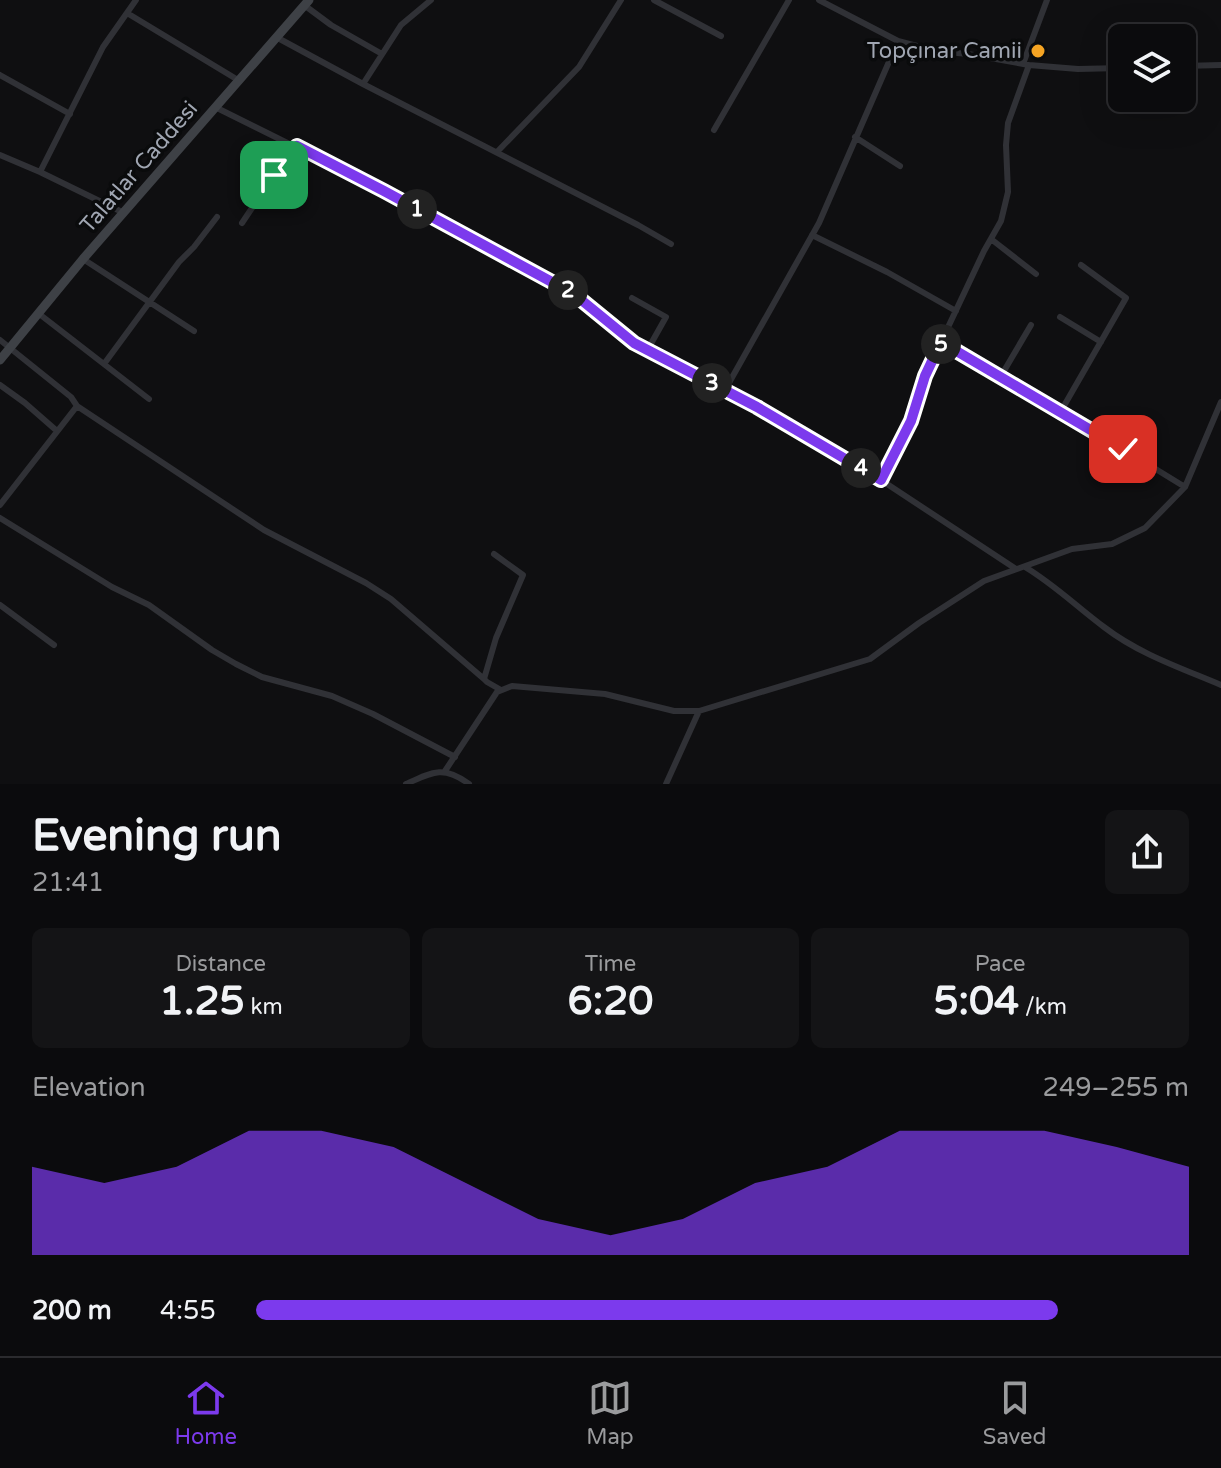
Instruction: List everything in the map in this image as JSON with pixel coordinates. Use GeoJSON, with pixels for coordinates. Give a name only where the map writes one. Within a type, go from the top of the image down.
{"type":"FeatureCollection","features":[{"type":"Feature","properties":{"kind":"street"},"geometry":{"type":"LineString","coordinates":[[40,172],[103,47],[136,0]]}},
{"type":"Feature","properties":{"kind":"street"},"geometry":{"type":"LineString","coordinates":[[363,84],[401,25],[431,0]]}},
{"type":"Feature","properties":{"kind":"street"},"geometry":{"type":"LineString","coordinates":[[497,152],[579,67],[621,0]]}},
{"type":"Feature","properties":{"kind":"street"},"geometry":{"type":"LineString","coordinates":[[654,0],[721,36]]}},
{"type":"Feature","properties":{"kind":"street"},"geometry":{"type":"LineString","coordinates":[[714,130],[789,0]]}},
{"type":"Feature","properties":{"kind":"street"},"geometry":{"type":"LineString","coordinates":[[819,0],[898,41],[936,51],[1026,64],[1108,68]]}},
{"type":"Feature","properties":{"kind":"street"},"geometry":{"type":"LineString","coordinates":[[881,480],[911,421],[925,376],[1001,221],[1008,192],[1008,123],[1047,0]]}},
{"type":"Feature","properties":{"kind":"street"},"geometry":{"type":"LineString","coordinates":[[306,2],[331,25],[382,54]]}},
{"type":"Feature","properties":{"kind":"street","name":"Talatlar Caddesi"},"geometry":{"type":"LineString","coordinates":[[0,360],[122,212],[306,2]]}},
{"type":"Feature","properties":{"kind":"street"},"geometry":{"type":"LineString","coordinates":[[127,13],[238,80]]}},
{"type":"Feature","properties":{"kind":"street"},"geometry":{"type":"LineString","coordinates":[[276,37],[671,244]]}},
{"type":"Feature","properties":{"kind":"street"},"geometry":{"type":"LineString","coordinates":[[725,390],[812,235],[898,41]]}},
{"type":"Feature","properties":{"kind":"street"},"geometry":{"type":"LineString","coordinates":[[1196,66],[1221,65]]}},
{"type":"Feature","properties":{"kind":"street"},"geometry":{"type":"LineString","coordinates":[[0,75],[70,114]]}},
{"type":"Feature","properties":{"kind":"street"},"geometry":{"type":"LineString","coordinates":[[215,107],[384,191],[574,294],[634,343],[725,390],[881,480],[1016,569]]}},
{"type":"Feature","properties":{"kind":"street"},"geometry":{"type":"LineString","coordinates":[[855,137],[900,166]]}},
{"type":"Feature","properties":{"kind":"street"},"geometry":{"type":"LineString","coordinates":[[242,223],[297,146]]}},
{"type":"Feature","properties":{"kind":"street"},"geometry":{"type":"LineString","coordinates":[[0,155],[122,212]]}},
{"type":"Feature","properties":{"kind":"street"},"geometry":{"type":"LineString","coordinates":[[104,364],[148,302],[217,217]]}},
{"type":"Feature","properties":{"kind":"street"},"geometry":{"type":"LineString","coordinates":[[812,235],[956,311]]}},
{"type":"Feature","properties":{"kind":"street"},"geometry":{"type":"LineString","coordinates":[[991,239],[1036,274]]}},
{"type":"Feature","properties":{"kind":"street"},"geometry":{"type":"LineString","coordinates":[[83,259],[194,331]]}},
{"type":"Feature","properties":{"kind":"street"},"geometry":{"type":"LineString","coordinates":[[1061,411],[1126,298],[1081,265]]}},
{"type":"Feature","properties":{"kind":"street"},"geometry":{"type":"LineString","coordinates":[[632,298],[666,317],[648,349]]}},
{"type":"Feature","properties":{"kind":"street"},"geometry":{"type":"LineString","coordinates":[[38,312],[149,399]]}},
{"type":"Feature","properties":{"kind":"street"},"geometry":{"type":"LineString","coordinates":[[1060,317],[1101,342]]}},
{"type":"Feature","properties":{"kind":"street"},"geometry":{"type":"LineString","coordinates":[[1001,376],[1031,325]]}},
{"type":"Feature","properties":{"kind":"street"},"geometry":{"type":"LineString","coordinates":[[0,340],[71,397],[77,406],[253,523],[391,599],[487,682],[501,690]]}},
{"type":"Feature","properties":{"kind":"street"},"geometry":{"type":"LineString","coordinates":[[941,342],[1185,487]]}},
{"type":"Feature","properties":{"kind":"street"},"geometry":{"type":"LineString","coordinates":[[0,385],[57,431]]}},
{"type":"Feature","properties":{"kind":"street"},"geometry":{"type":"LineString","coordinates":[[445,771],[497,692],[512,686],[605,694],[674,711],[699,711],[870,659],[984,581],[1072,549],[1112,544],[1145,528],[1185,487],[1221,402]]}},
{"type":"Feature","properties":{"kind":"street"},"geometry":{"type":"LineString","coordinates":[[0,505],[77,406]]}},
{"type":"Feature","properties":{"kind":"street"},"geometry":{"type":"LineString","coordinates":[[0,518],[112,587],[149,605],[236,664],[262,677],[332,696],[455,757]]}},
{"type":"Feature","properties":{"kind":"street"},"geometry":{"type":"LineString","coordinates":[[484,679],[496,638],[523,575],[494,554]]}},
{"type":"Feature","properties":{"kind":"street"},"geometry":{"type":"LineString","coordinates":[[1025,567],[1066,595],[1105,628],[1146,654],[1221,685]]}},
{"type":"Feature","properties":{"kind":"street"},"geometry":{"type":"LineString","coordinates":[[0,605],[54,645]]}},
{"type":"Feature","properties":{"kind":"street"},"geometry":{"type":"LineString","coordinates":[[666,784],[699,711]]}},
{"type":"Feature","properties":{"kind":"street"},"geometry":{"type":"LineString","coordinates":[[406,784],[433,772],[445,771],[456,774],[469,784]]}},
{"type":"Feature","properties":{"kind":"place","name":"Topçınar Camii"},"geometry":{"type":"Point","coordinates":[1038,51]}},
{"type":"Feature","properties":{"kind":"route"},"geometry":{"type":"LineString","coordinates":[[274,175],[297,146],[574,294],[634,343],[757,407],[881,480],[911,421],[925,376],[941,342],[1123,449]]}}]}
